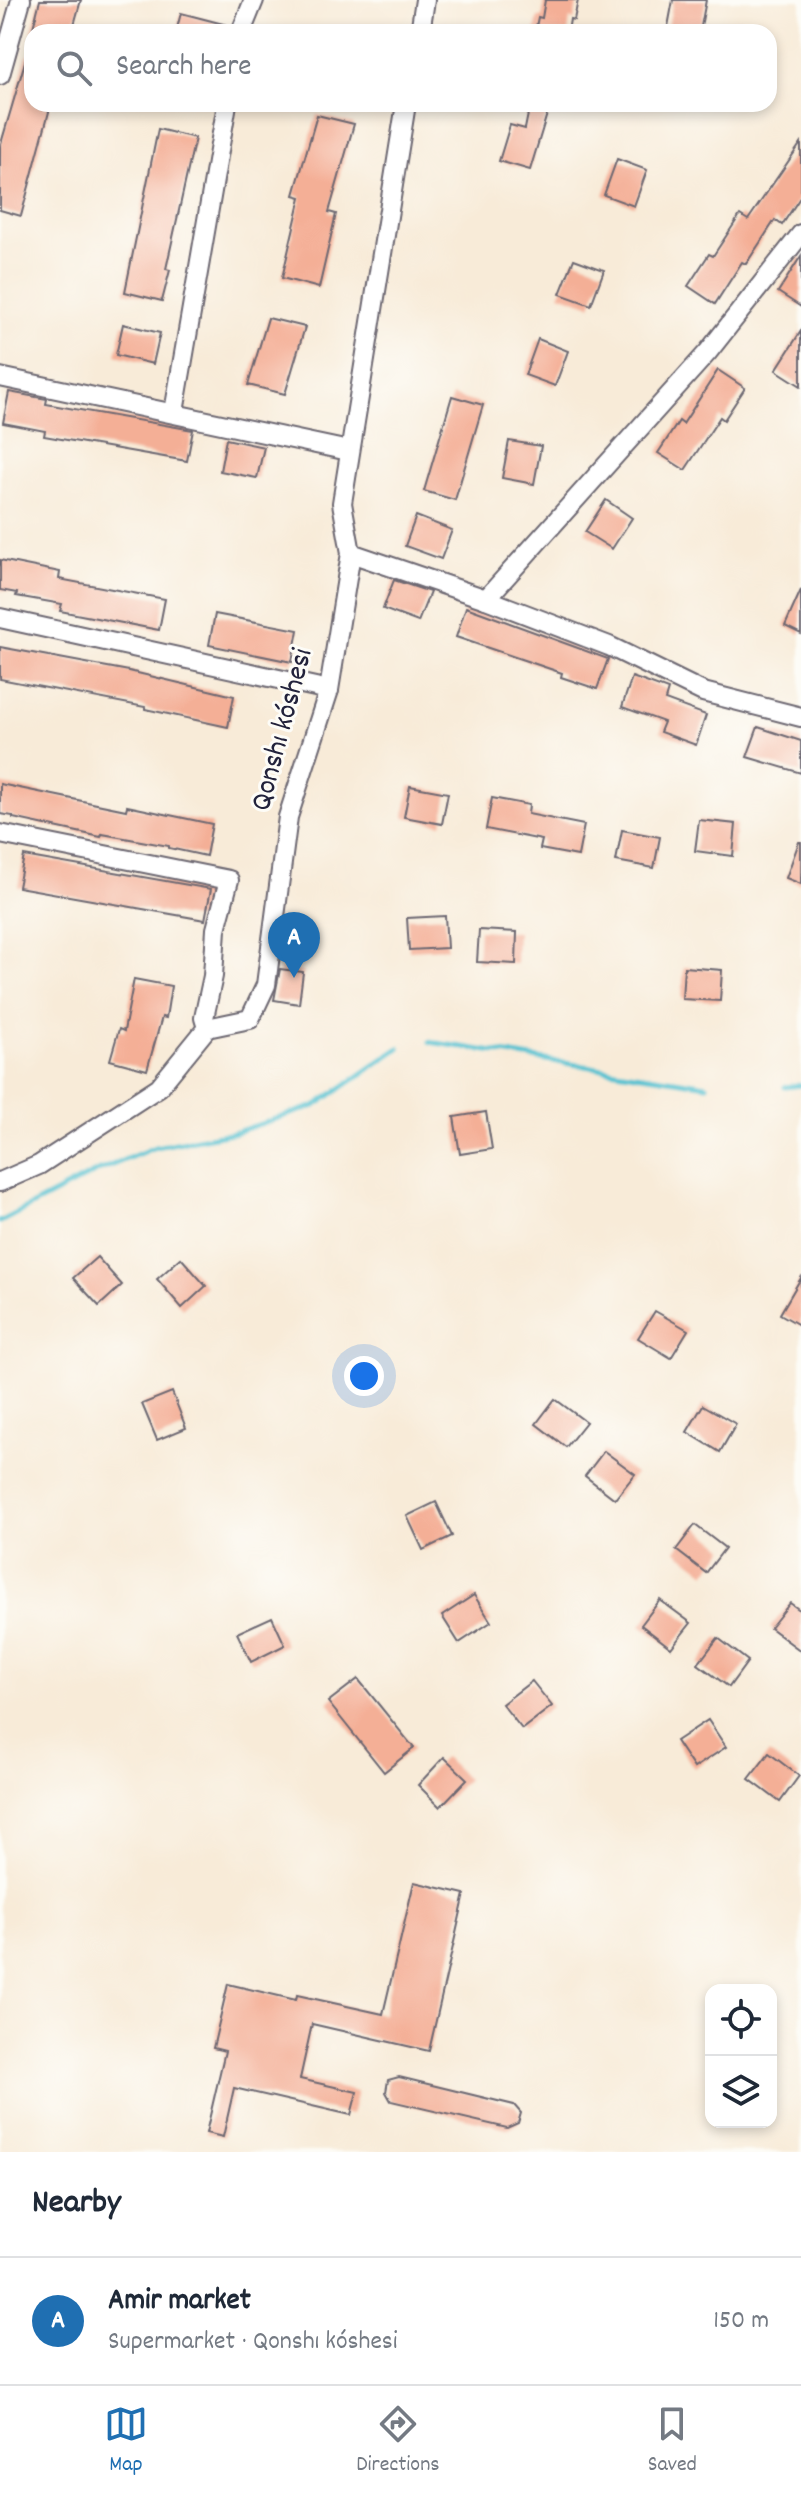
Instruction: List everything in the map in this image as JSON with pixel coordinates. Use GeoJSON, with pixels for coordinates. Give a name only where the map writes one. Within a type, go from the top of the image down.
{"type":"FeatureCollection","features":[{"type":"Feature","properties":{"kind":"street"},"geometry":{"type":"LineString","coordinates":[[0,75],[21,0]]}},
{"type":"Feature","properties":{"kind":"street"},"geometry":{"type":"LineString","coordinates":[[244,24],[254,0]]}},
{"type":"Feature","properties":{"kind":"street"},"geometry":{"type":"LineString","coordinates":[[421,24],[425,0]]}},
{"type":"Feature","properties":{"kind":"street"},"geometry":{"type":"LineString","coordinates":[[174,412],[226,112]]}},
{"type":"Feature","properties":{"kind":"street","name":"Qonshı kóshesi"},"geometry":{"type":"LineString","coordinates":[[207,1028],[250,1019],[266,985],[288,817],[329,690],[351,553],[342,503],[405,112]]}},
{"type":"Feature","properties":{"kind":"street"},"geometry":{"type":"LineString","coordinates":[[486,599],[708,352],[801,234]]}},
{"type":"Feature","properties":{"kind":"street"},"geometry":{"type":"LineString","coordinates":[[0,377],[349,451]]}},
{"type":"Feature","properties":{"kind":"street"},"geometry":{"type":"LineString","coordinates":[[351,553],[486,599],[609,646],[703,692],[801,717]]}},
{"type":"Feature","properties":{"kind":"street"},"geometry":{"type":"LineString","coordinates":[[0,618],[329,690]]}},
{"type":"Feature","properties":{"kind":"street"},"geometry":{"type":"LineString","coordinates":[[0,834],[229,880],[216,929],[213,976],[204,1018],[207,1028],[159,1087],[39,1165],[0,1182]]}},
{"type":"Feature","properties":{"kind":"building"},"geometry":{"type":"Polygon","coordinates":[[[40,0],[81,0],[74,24],[34,24],[40,0]]]}},
{"type":"Feature","properties":{"kind":"building"},"geometry":{"type":"Polygon","coordinates":[[[545,0],[578,0],[574,20],[570,19],[569,24],[537,24],[538,17],[542,18],[545,0]]]}},
{"type":"Feature","properties":{"kind":"building"},"geometry":{"type":"Polygon","coordinates":[[[673,0],[706,0],[702,24],[668,24],[673,0]]]}},
{"type":"Feature","properties":{"kind":"building"},"geometry":{"type":"Polygon","coordinates":[[[181,13],[223,24],[178,24],[181,13]]]}},
{"type":"Feature","properties":{"kind":"building"},"geometry":{"type":"Polygon","coordinates":[[[24,65],[24,112],[49,112],[21,216],[0,210],[0,147],[24,65]]]}},
{"type":"Feature","properties":{"kind":"building"},"geometry":{"type":"Polygon","coordinates":[[[528,112],[548,112],[530,170],[499,161],[510,125],[525,129],[528,112]]]}},
{"type":"Feature","properties":{"kind":"building"},"geometry":{"type":"Polygon","coordinates":[[[317,115],[354,124],[329,212],[336,214],[319,288],[282,278],[301,197],[294,195],[317,115]]]}},
{"type":"Feature","properties":{"kind":"building"},"geometry":{"type":"Polygon","coordinates":[[[158,129],[195,138],[166,269],[170,270],[162,301],[125,292],[158,129]]]}},
{"type":"Feature","properties":{"kind":"building"},"geometry":{"type":"Polygon","coordinates":[[[801,143],[801,196],[782,225],[775,220],[746,264],[742,262],[715,304],[688,286],[709,254],[713,256],[740,215],[748,220],[801,143]]]}},
{"type":"Feature","properties":{"kind":"building"},"geometry":{"type":"Polygon","coordinates":[[[617,159],[647,170],[634,206],[604,195],[617,159]]]}},
{"type":"Feature","properties":{"kind":"building"},"geometry":{"type":"Polygon","coordinates":[[[801,256],[801,307],[778,292],[801,256]]]}},
{"type":"Feature","properties":{"kind":"building"},"geometry":{"type":"Polygon","coordinates":[[[574,259],[604,270],[591,305],[560,294],[574,259]]]}},
{"type":"Feature","properties":{"kind":"building"},"geometry":{"type":"Polygon","coordinates":[[[268,318],[305,327],[285,394],[248,385],[268,318]]]}},
{"type":"Feature","properties":{"kind":"building"},"geometry":{"type":"Polygon","coordinates":[[[123,324],[160,333],[153,364],[116,355],[123,324]]]}},
{"type":"Feature","properties":{"kind":"building"},"geometry":{"type":"Polygon","coordinates":[[[801,331],[801,386],[776,370],[801,331]]]}},
{"type":"Feature","properties":{"kind":"building"},"geometry":{"type":"Polygon","coordinates":[[[538,339],[568,351],[555,386],[525,375],[538,339]]]}},
{"type":"Feature","properties":{"kind":"building"},"geometry":{"type":"Polygon","coordinates":[[[718,370],[745,388],[724,420],[720,417],[685,470],[658,453],[679,421],[683,424],[718,370]]]}},
{"type":"Feature","properties":{"kind":"building"},"geometry":{"type":"Polygon","coordinates":[[[9,392],[47,399],[46,404],[193,430],[187,461],[44,436],[45,431],[3,423],[9,392]]]}},
{"type":"Feature","properties":{"kind":"building"},"geometry":{"type":"Polygon","coordinates":[[[452,396],[483,405],[455,500],[424,491],[452,396]]]}},
{"type":"Feature","properties":{"kind":"building"},"geometry":{"type":"Polygon","coordinates":[[[226,439],[264,447],[257,478],[220,471],[226,439]]]}},
{"type":"Feature","properties":{"kind":"building"},"geometry":{"type":"Polygon","coordinates":[[[509,441],[541,446],[534,484],[502,478],[509,441]]]}},
{"type":"Feature","properties":{"kind":"building"},"geometry":{"type":"Polygon","coordinates":[[[606,500],[632,518],[612,549],[585,532],[606,500]]]}},
{"type":"Feature","properties":{"kind":"building"},"geometry":{"type":"Polygon","coordinates":[[[416,516],[452,530],[441,559],[405,546],[416,516]]]}},
{"type":"Feature","properties":{"kind":"building"},"geometry":{"type":"Polygon","coordinates":[[[0,560],[60,572],[59,579],[165,599],[159,630],[60,611],[62,604],[0,590],[0,560]]]}},
{"type":"Feature","properties":{"kind":"building"},"geometry":{"type":"Polygon","coordinates":[[[394,580],[430,592],[418,622],[383,609],[394,580]]]}},
{"type":"Feature","properties":{"kind":"building"},"geometry":{"type":"Polygon","coordinates":[[[801,590],[801,634],[785,626],[801,590]]]}},
{"type":"Feature","properties":{"kind":"building"},"geometry":{"type":"Polygon","coordinates":[[[466,607],[608,659],[597,689],[561,677],[562,673],[456,637],[466,607]]]}},
{"type":"Feature","properties":{"kind":"building"},"geometry":{"type":"Polygon","coordinates":[[[215,614],[298,630],[292,662],[209,645],[215,614]]]}},
{"type":"Feature","properties":{"kind":"building"},"geometry":{"type":"Polygon","coordinates":[[[0,647],[129,671],[234,696],[228,727],[145,707],[0,679],[0,647]]]}},
{"type":"Feature","properties":{"kind":"building"},"geometry":{"type":"Polygon","coordinates":[[[632,677],[668,690],[665,700],[706,715],[696,745],[660,732],[664,722],[622,707],[632,677]]]}},
{"type":"Feature","properties":{"kind":"building"},"geometry":{"type":"Polygon","coordinates":[[[758,727],[801,741],[801,773],[747,757],[758,727]]]}},
{"type":"Feature","properties":{"kind":"building"},"geometry":{"type":"Polygon","coordinates":[[[0,784],[212,824],[206,856],[169,846],[102,834],[101,837],[0,814],[0,784]]]}},
{"type":"Feature","properties":{"kind":"building"},"geometry":{"type":"Polygon","coordinates":[[[410,786],[448,793],[442,824],[404,817],[410,786]]]}},
{"type":"Feature","properties":{"kind":"building"},"geometry":{"type":"Polygon","coordinates":[[[492,798],[529,805],[528,814],[584,825],[578,856],[540,849],[542,840],[486,829],[492,798]]]}},
{"type":"Feature","properties":{"kind":"building"},"geometry":{"type":"Polygon","coordinates":[[[699,820],[736,824],[733,856],[695,851],[699,820]]]}},
{"type":"Feature","properties":{"kind":"building"},"geometry":{"type":"Polygon","coordinates":[[[622,830],[660,837],[654,868],[616,861],[622,830]]]}},
{"type":"Feature","properties":{"kind":"building"},"geometry":{"type":"Polygon","coordinates":[[[801,842],[801,884],[786,878],[801,842]]]}},
{"type":"Feature","properties":{"kind":"building"},"geometry":{"type":"Polygon","coordinates":[[[24,856],[211,889],[205,920],[18,887],[24,856]]]}},
{"type":"Feature","properties":{"kind":"building"},"geometry":{"type":"Polygon","coordinates":[[[445,916],[447,948],[409,950],[407,918],[445,916]]]}},
{"type":"Feature","properties":{"kind":"building"},"geometry":{"type":"Polygon","coordinates":[[[479,930],[517,932],[516,964],[477,962],[479,930]]]}},
{"type":"Feature","properties":{"kind":"building"},"geometry":{"type":"Polygon","coordinates":[[[684,967],[722,970],[720,1001],[682,999],[684,967]]]}},
{"type":"Feature","properties":{"kind":"building"},"geometry":{"type":"Polygon","coordinates":[[[280,969],[303,972],[299,1004],[274,1000],[280,969]]]}},
{"type":"Feature","properties":{"kind":"building"},"geometry":{"type":"Polygon","coordinates":[[[134,979],[171,986],[166,1018],[162,1017],[147,1070],[110,1060],[119,1029],[124,1031],[134,979]]]}},
{"type":"Feature","properties":{"kind":"building"},"geometry":{"type":"Polygon","coordinates":[[[486,1112],[492,1149],[460,1154],[454,1117],[486,1112]]]}},
{"type":"Feature","properties":{"kind":"building"},"geometry":{"type":"Polygon","coordinates":[[[97,1257],[122,1285],[99,1306],[73,1278],[97,1257]]]}},
{"type":"Feature","properties":{"kind":"building"},"geometry":{"type":"Polygon","coordinates":[[[181,1258],[206,1286],[182,1308],[157,1279],[181,1258]]]}},
{"type":"Feature","properties":{"kind":"building"},"geometry":{"type":"Polygon","coordinates":[[[801,1278],[801,1326],[780,1314],[801,1278]]]}},
{"type":"Feature","properties":{"kind":"building"},"geometry":{"type":"Polygon","coordinates":[[[655,1311],[688,1330],[671,1358],[638,1338],[655,1311]]]}},
{"type":"Feature","properties":{"kind":"building"},"geometry":{"type":"Polygon","coordinates":[[[172,1392],[186,1428],[157,1440],[142,1404],[172,1392]]]}},
{"type":"Feature","properties":{"kind":"building"},"geometry":{"type":"Polygon","coordinates":[[[555,1399],[586,1422],[566,1447],[536,1424],[555,1399]]]}},
{"type":"Feature","properties":{"kind":"building"},"geometry":{"type":"Polygon","coordinates":[[[703,1405],[736,1424],[720,1452],[687,1432],[703,1405]]]}},
{"type":"Feature","properties":{"kind":"building"},"geometry":{"type":"Polygon","coordinates":[[[604,1451],[635,1474],[615,1499],[585,1476],[604,1451]]]}},
{"type":"Feature","properties":{"kind":"building"},"geometry":{"type":"Polygon","coordinates":[[[436,1502],[452,1536],[423,1550],[407,1516],[436,1502]]]}},
{"type":"Feature","properties":{"kind":"building"},"geometry":{"type":"Polygon","coordinates":[[[695,1525],[725,1548],[706,1573],[676,1550],[695,1525]]]}},
{"type":"Feature","properties":{"kind":"building"},"geometry":{"type":"Polygon","coordinates":[[[474,1595],[491,1622],[459,1643],[442,1616],[474,1595]]]}},
{"type":"Feature","properties":{"kind":"building"},"geometry":{"type":"Polygon","coordinates":[[[660,1600],[691,1623],[671,1648],[641,1625],[660,1600]]]}},
{"type":"Feature","properties":{"kind":"building"},"geometry":{"type":"Polygon","coordinates":[[[790,1603],[801,1611],[801,1651],[770,1628],[790,1603]]]}},
{"type":"Feature","properties":{"kind":"building"},"geometry":{"type":"Polygon","coordinates":[[[272,1617],[285,1645],[251,1662],[237,1633],[272,1617]]]}},
{"type":"Feature","properties":{"kind":"building"},"geometry":{"type":"Polygon","coordinates":[[[718,1638],[748,1661],[729,1687],[698,1664],[718,1638]]]}},
{"type":"Feature","properties":{"kind":"building"},"geometry":{"type":"Polygon","coordinates":[[[358,1679],[414,1748],[384,1772],[328,1702],[358,1679]]]}},
{"type":"Feature","properties":{"kind":"building"},"geometry":{"type":"Polygon","coordinates":[[[532,1681],[552,1706],[522,1729],[502,1704],[532,1681]]]}},
{"type":"Feature","properties":{"kind":"building"},"geometry":{"type":"Polygon","coordinates":[[[708,1720],[726,1747],[694,1768],[676,1741],[708,1720]]]}},
{"type":"Feature","properties":{"kind":"building"},"geometry":{"type":"Polygon","coordinates":[[[769,1753],[799,1776],[780,1802],[749,1779],[769,1753]]]}},
{"type":"Feature","properties":{"kind":"building"},"geometry":{"type":"Polygon","coordinates":[[[444,1757],[467,1779],[440,1807],[418,1785],[444,1757]]]}},
{"type":"Feature","properties":{"kind":"building"},"geometry":{"type":"Polygon","coordinates":[[[414,1882],[465,1894],[429,2051],[312,2024],[300,2079],[357,2092],[351,2115],[234,2088],[223,2137],[206,2133],[225,2051],[213,2048],[228,1984],[296,2000],[297,1995],[383,2014],[414,1882]]]}},
{"type":"Feature","properties":{"kind":"building"},"geometry":{"type":"Polygon","coordinates":[[[399,2077],[514,2105],[521,2113],[518,2123],[507,2128],[391,2101],[386,2092],[388,2080],[399,2077]]]}},
{"type":"Feature","properties":{"kind":"waterway"},"geometry":{"type":"LineString","coordinates":[[430,1042],[707,1085]]}},
{"type":"Feature","properties":{"kind":"waterway"},"geometry":{"type":"LineString","coordinates":[[0,1222],[98,1171],[155,1147],[236,1132],[315,1106],[399,1048]]}},
{"type":"Feature","properties":{"kind":"waterway"},"geometry":{"type":"LineString","coordinates":[[785,1087],[801,1085]]}},
{"type":"Feature","properties":{"kind":"place","name":"Amir market"},"geometry":{"type":"Point","coordinates":[294,978]}}]}
